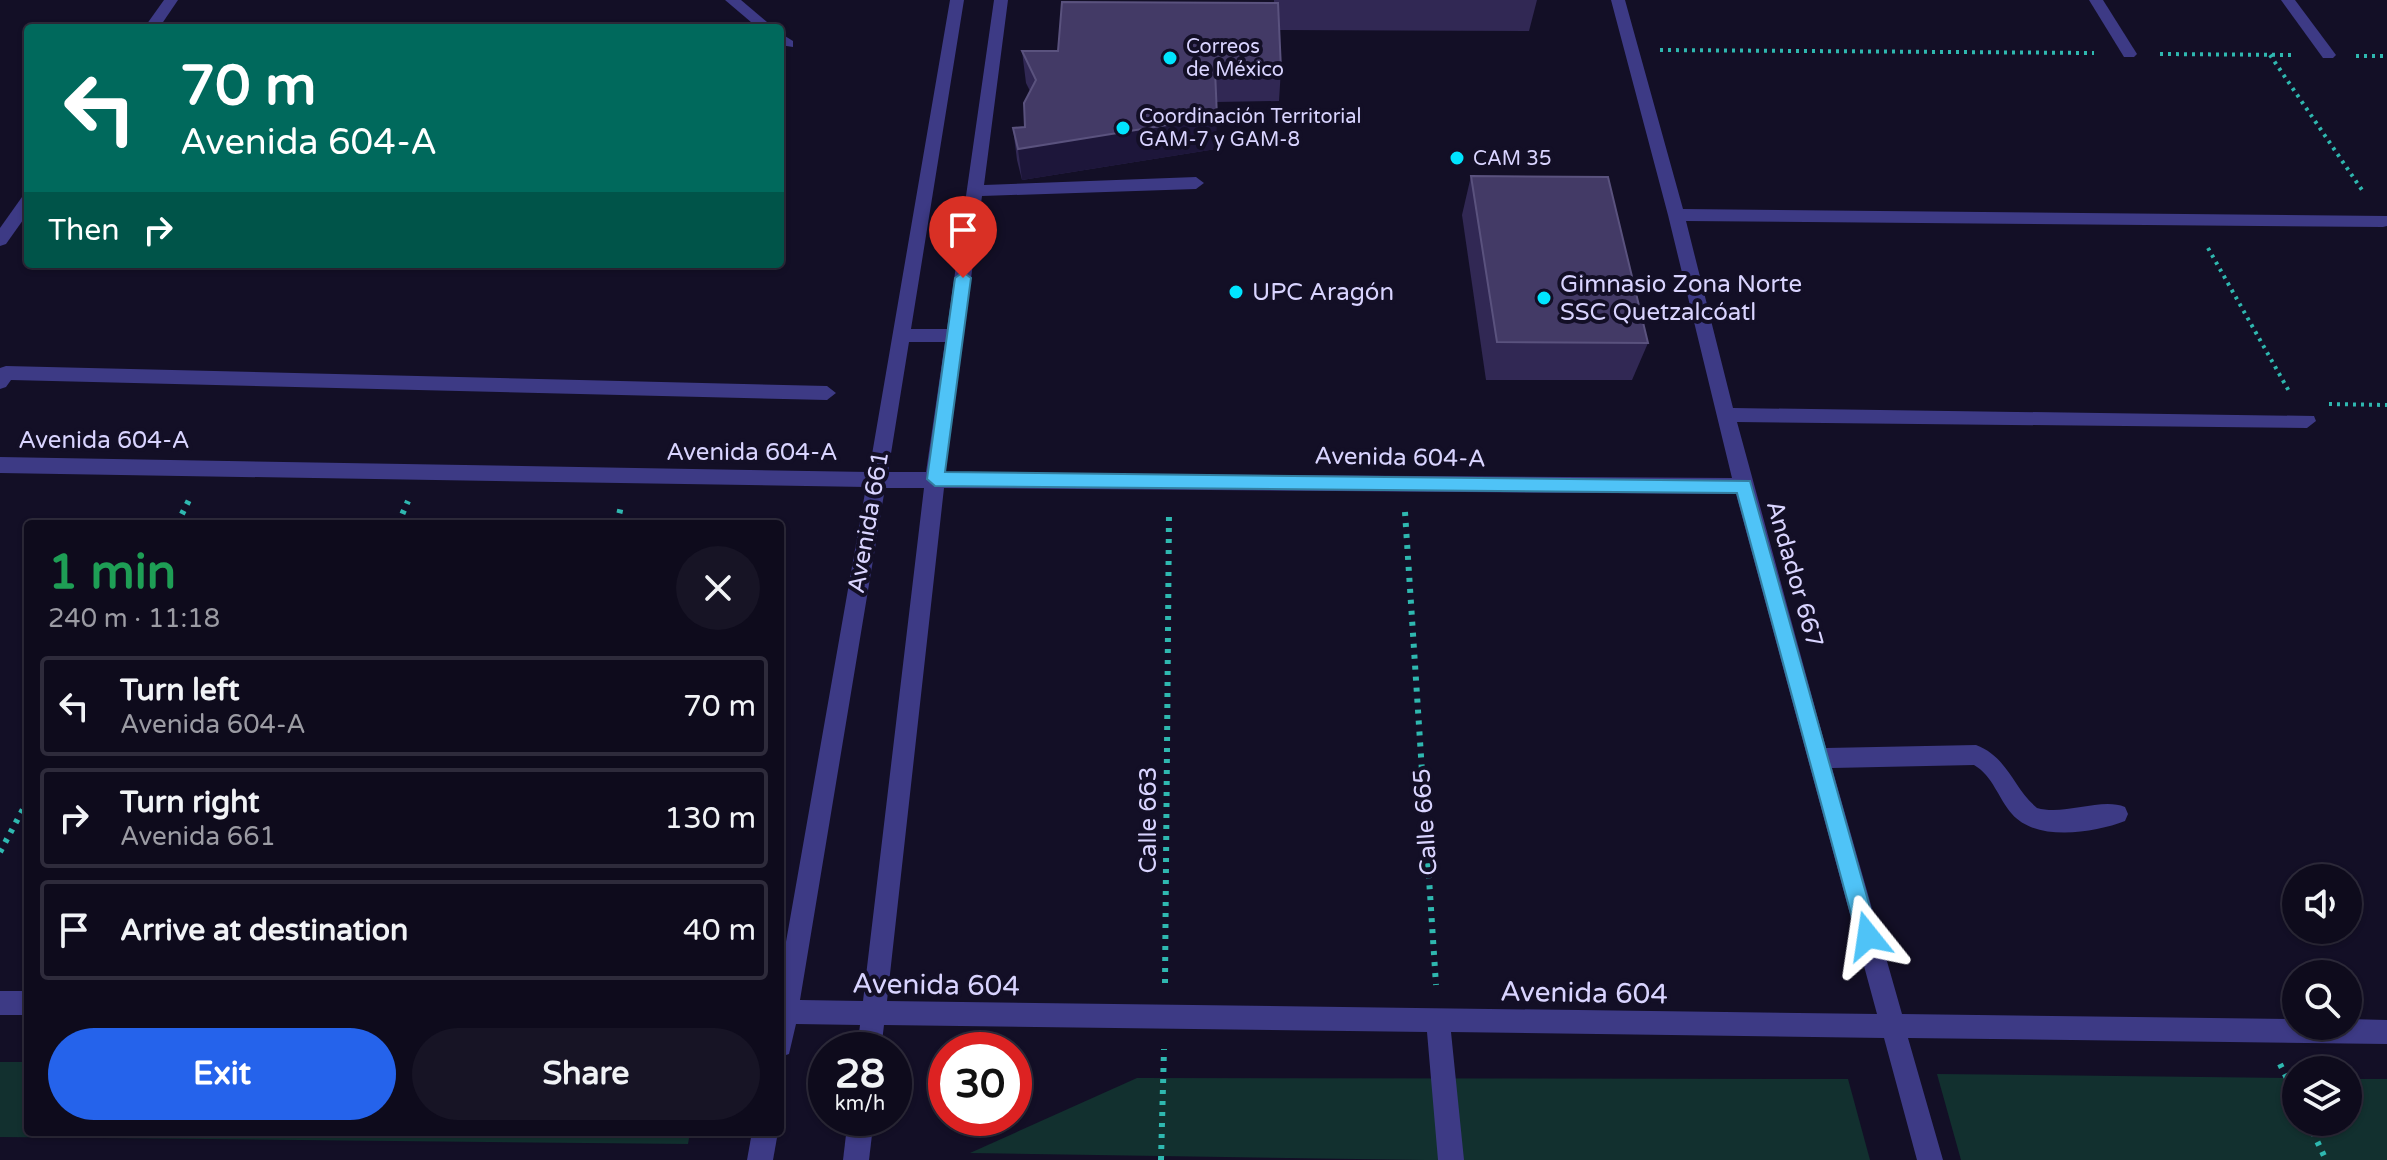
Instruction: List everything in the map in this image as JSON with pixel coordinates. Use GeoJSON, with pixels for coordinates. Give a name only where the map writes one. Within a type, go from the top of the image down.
{"type":"FeatureCollection","features":[{"type":"Feature","properties":{"kind":"street"},"geometry":{"type":"LineString","coordinates":[[154,24],[171,0]]}},
{"type":"Feature","properties":{"kind":"street"},"geometry":{"type":"LineString","coordinates":[[732,0],[762,24]]}},
{"type":"Feature","properties":{"kind":"street","name":"Avenida 661"},"geometry":{"type":"LineString","coordinates":[[784,1006],[875,479],[903,335],[957,0]]}},
{"type":"Feature","properties":{"kind":"street"},"geometry":{"type":"LineString","coordinates":[[871,1032],[935,479],[1001,0]]}},
{"type":"Feature","properties":{"kind":"street","name":"Andador 667"},"geometry":{"type":"LineString","coordinates":[[1618,0],[1676,215],[1743,486],[1930,1160]]}},
{"type":"Feature","properties":{"kind":"street"},"geometry":{"type":"LineString","coordinates":[[2096,0],[2129,54]]}},
{"type":"Feature","properties":{"kind":"street"},"geometry":{"type":"LineString","coordinates":[[2288,0],[2328,55]]}},
{"type":"Feature","properties":{"kind":"street"},"geometry":{"type":"LineString","coordinates":[[974,191],[1196,183]]}},
{"type":"Feature","properties":{"kind":"street"},"geometry":{"type":"LineString","coordinates":[[0,240],[24,207]]}},
{"type":"Feature","properties":{"kind":"street"},"geometry":{"type":"LineString","coordinates":[[1676,215],[2383,221]]}},
{"type":"Feature","properties":{"kind":"street"},"geometry":{"type":"LineString","coordinates":[[903,335],[956,336]]}},
{"type":"Feature","properties":{"kind":"street"},"geometry":{"type":"LineString","coordinates":[[0,382],[6,373],[827,393]]}},
{"type":"Feature","properties":{"kind":"street"},"geometry":{"type":"LineString","coordinates":[[1726,415],[2307,421]]}},
{"type":"Feature","properties":{"kind":"street","name":"Avenida 604-A"},"geometry":{"type":"LineString","coordinates":[[0,465],[598,477],[1743,486]]}},
{"type":"Feature","properties":{"kind":"street"},"geometry":{"type":"LineString","coordinates":[[1819,758],[1976,755],[1989,759],[1996,767],[2020,808],[2030,817],[2044,821],[2117,814]]}},
{"type":"Feature","properties":{"kind":"street"},"geometry":{"type":"LineString","coordinates":[[0,1003],[24,1003]]}},
{"type":"Feature","properties":{"kind":"street","name":"Avenida 604"},"geometry":{"type":"LineString","coordinates":[[784,1012],[2387,1032]]}},
{"type":"Feature","properties":{"kind":"street"},"geometry":{"type":"LineString","coordinates":[[1438,1021],[1451,1160]]}},
{"type":"Feature","properties":{"kind":"street"},"geometry":{"type":"LineString","coordinates":[[760,1160],[764,1136]]}},
{"type":"Feature","properties":{"kind":"street"},"geometry":{"type":"LineString","coordinates":[[856,1160],[859,1136]]}},
{"type":"Feature","properties":{"kind":"path"},"geometry":{"type":"LineString","coordinates":[[1631,49],[2387,56]]}},
{"type":"Feature","properties":{"kind":"path"},"geometry":{"type":"LineString","coordinates":[[2270,55],[2383,221]]}},
{"type":"Feature","properties":{"kind":"path"},"geometry":{"type":"LineString","coordinates":[[2192,220],[2307,421]]}},
{"type":"Feature","properties":{"kind":"path"},"geometry":{"type":"LineString","coordinates":[[2296,403],[2387,405]]}},
{"type":"Feature","properties":{"kind":"path","name":"Calle 663"},"geometry":{"type":"LineString","coordinates":[[1161,1160],[1169,480]]}},
{"type":"Feature","properties":{"kind":"path","name":"Calle 665"},"geometry":{"type":"LineString","coordinates":[[1403,483],[1438,1021]]}},
{"type":"Feature","properties":{"kind":"path"},"geometry":{"type":"LineString","coordinates":[[0,852],[24,807]]}},
{"type":"Feature","properties":{"kind":"path"},"geometry":{"type":"LineString","coordinates":[[2315,1136],[2326,1160]]}},
{"type":"Feature","properties":{"kind":"green space"},"geometry":{"type":"Polygon","coordinates":[[[0,1062],[24,1062],[24,1136],[689,1136],[688,1144],[0,1137],[0,1062]]]}},
{"type":"Feature","properties":{"kind":"green space"},"geometry":{"type":"Polygon","coordinates":[[[1937,1074],[2282,1078],[2282,1136],[2362,1136],[2362,1079],[2387,1079],[2387,1160],[1961,1160],[1937,1074]]]}},
{"type":"Feature","properties":{"kind":"green space"},"geometry":{"type":"Polygon","coordinates":[[[1137,1078],[1848,1079],[1870,1160],[1424,1160],[970,1153],[1008,1136],[1032,1136],[1032,1125],[1137,1078]]]}},
{"type":"Feature","properties":{"kind":"building"},"geometry":{"type":"Polygon","coordinates":[[[1062,2],[1278,3],[1281,69],[1215,70],[1217,117],[1018,149],[1013,128],[1025,127],[1024,103],[1036,80],[1022,51],[1058,51],[1062,2]]]}},
{"type":"Feature","properties":{"kind":"building","name":"Gimnasio Zona Norte SSC Quetzalcóatl"},"geometry":{"type":"Polygon","coordinates":[[[1471,176],[1608,177],[1648,343],[1497,342],[1471,176]]]}},
{"type":"Feature","properties":{"kind":"place","name":"Correos de México"},"geometry":{"type":"Point","coordinates":[1170,58]}},
{"type":"Feature","properties":{"kind":"place","name":"Coordinación Territorial GAM-7 y GAM-8"},"geometry":{"type":"Point","coordinates":[1123,128]}},
{"type":"Feature","properties":{"kind":"place","name":"CAM 35"},"geometry":{"type":"Point","coordinates":[1457,158]}},
{"type":"Feature","properties":{"kind":"place","name":"UPC Aragón"},"geometry":{"type":"Point","coordinates":[1236,292]}},
{"type":"Feature","properties":{"kind":"place","name":"Gimnasio Zona Norte SSC Quetzalcóatl"},"geometry":{"type":"Point","coordinates":[1544,298]}},
{"type":"Feature","properties":{"kind":"route"},"geometry":{"type":"LineString","coordinates":[[963,278],[935,479],[1743,486],[1868,936]]}}]}
